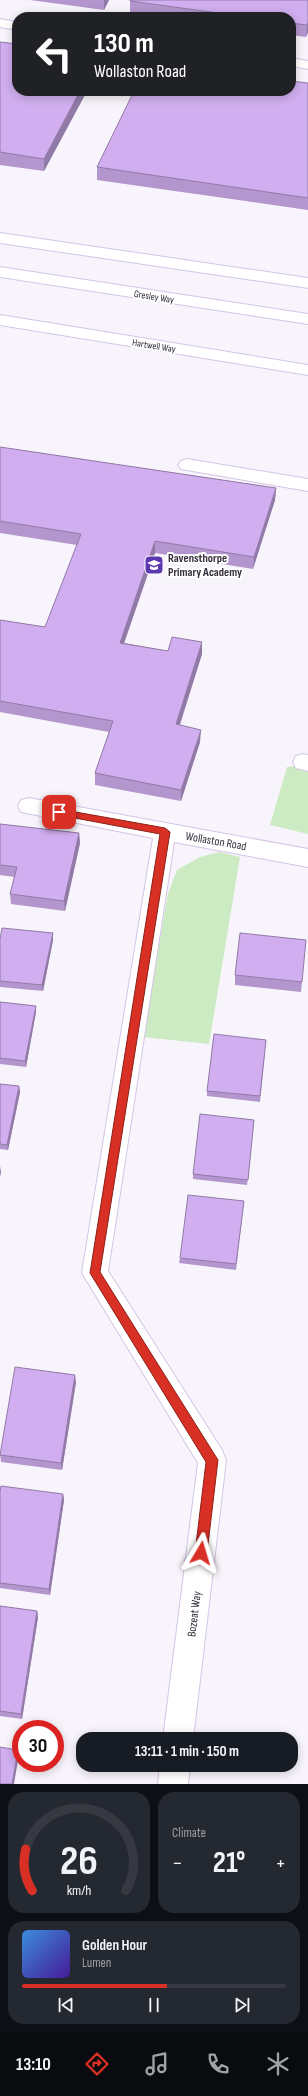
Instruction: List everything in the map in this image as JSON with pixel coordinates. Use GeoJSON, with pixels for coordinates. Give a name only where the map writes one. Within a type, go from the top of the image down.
{"type":"FeatureCollection","features":[{"type":"Feature","properties":{"kind":"street"},"geometry":{"type":"LineString","coordinates":[[0,23],[12,25]]}},
{"type":"Feature","properties":{"kind":"street"},"geometry":{"type":"LineString","coordinates":[[296,63],[308,64]]}},
{"type":"Feature","properties":{"kind":"street"},"geometry":{"type":"LineString","coordinates":[[0,238],[308,283]]}},
{"type":"Feature","properties":{"kind":"street","name":"Gresley Way"},"geometry":{"type":"LineString","coordinates":[[0,272],[308,319]]}},
{"type":"Feature","properties":{"kind":"street","name":"Hartwell Way"},"geometry":{"type":"LineString","coordinates":[[0,320],[308,370]]}},
{"type":"Feature","properties":{"kind":"street","name":"Wollaston Road"},"geometry":{"type":"LineString","coordinates":[[29,806],[308,858]]}},
{"type":"Feature","properties":{"kind":"street","name":"Bozeat Way"},"geometry":{"type":"LineString","coordinates":[[165,832],[95,1273],[212,1460],[179,1732]]}},
{"type":"Feature","properties":{"kind":"street"},"geometry":{"type":"LineString","coordinates":[[173,1784],[174,1772]]}},
{"type":"Feature","properties":{"kind":"lane"},"geometry":{"type":"LineString","coordinates":[[187,465],[308,485]]}},
{"type":"Feature","properties":{"kind":"green space"},"geometry":{"type":"Polygon","coordinates":[[[301,765],[308,767],[308,834],[270,825],[287,767],[301,765]]]}},
{"type":"Feature","properties":{"kind":"green space"},"geometry":{"type":"Polygon","coordinates":[[[219,852],[240,857],[209,1044],[143,1037],[168,893],[177,870],[200,857],[219,852]]]}},
{"type":"Feature","properties":{"kind":"building"},"geometry":{"type":"Polygon","coordinates":[[[308,0],[308,22],[307,25],[296,24],[296,12],[210,12],[130,1],[308,0]]]}},
{"type":"Feature","properties":{"kind":"building"},"geometry":{"type":"Polygon","coordinates":[[[0,42],[12,43],[12,96],[77,96],[44,159],[0,152],[0,42]]]}},
{"type":"Feature","properties":{"kind":"building"},"geometry":{"type":"Polygon","coordinates":[[[296,82],[308,83],[308,198],[97,167],[132,96],[296,96],[296,82]]]}},
{"type":"Feature","properties":{"kind":"building"},"geometry":{"type":"Polygon","coordinates":[[[0,447],[276,488],[254,557],[155,541],[120,643],[168,651],[172,637],[202,642],[176,724],[201,730],[181,790],[95,773],[113,721],[0,701],[0,620],[45,627],[81,534],[0,521],[0,447]]]}},
{"type":"Feature","properties":{"kind":"building"},"geometry":{"type":"Polygon","coordinates":[[[0,824],[79,833],[64,901],[10,894],[17,867],[0,865],[0,824]]]}},
{"type":"Feature","properties":{"kind":"building"},"geometry":{"type":"Polygon","coordinates":[[[2,928],[53,933],[42,985],[0,981],[0,939],[2,928]]]}},
{"type":"Feature","properties":{"kind":"building"},"geometry":{"type":"Polygon","coordinates":[[[240,933],[306,940],[302,982],[235,975],[240,933]]]}},
{"type":"Feature","properties":{"kind":"building"},"geometry":{"type":"Polygon","coordinates":[[[0,1002],[36,1006],[25,1061],[0,1058],[0,1002]]]}},
{"type":"Feature","properties":{"kind":"building"},"geometry":{"type":"Polygon","coordinates":[[[214,1034],[266,1040],[260,1096],[207,1091],[214,1034]]]}},
{"type":"Feature","properties":{"kind":"building"},"geometry":{"type":"Polygon","coordinates":[[[0,1084],[19,1086],[7,1145],[0,1144],[0,1084]]]}},
{"type":"Feature","properties":{"kind":"building"},"geometry":{"type":"Polygon","coordinates":[[[200,1114],[254,1120],[248,1180],[193,1174],[200,1114]]]}},
{"type":"Feature","properties":{"kind":"building"},"geometry":{"type":"Polygon","coordinates":[[[188,1195],[244,1201],[236,1264],[180,1258],[188,1195]]]}},
{"type":"Feature","properties":{"kind":"building"},"geometry":{"type":"Polygon","coordinates":[[[15,1367],[75,1375],[61,1463],[0,1455],[15,1367]]]}},
{"type":"Feature","properties":{"kind":"building"},"geometry":{"type":"Polygon","coordinates":[[[1,1486],[63,1494],[49,1589],[0,1583],[1,1486]]]}},
{"type":"Feature","properties":{"kind":"building"},"geometry":{"type":"Polygon","coordinates":[[[0,1606],[37,1611],[21,1714],[0,1711],[0,1606]]]}},
{"type":"Feature","properties":{"kind":"building"},"geometry":{"type":"Polygon","coordinates":[[[0,1747],[12,1749],[12,1772],[14,1772],[12,1784],[0,1784],[0,1747]]]}},
{"type":"Feature","properties":{"kind":"place","name":"Ravensthorpe Primary Academy"},"geometry":{"type":"Point","coordinates":[154,565]}},
{"type":"Feature","properties":{"kind":"route"},"geometry":{"type":"LineString","coordinates":[[59,812],[165,832],[95,1273],[212,1460],[201,1553]]}}]}
